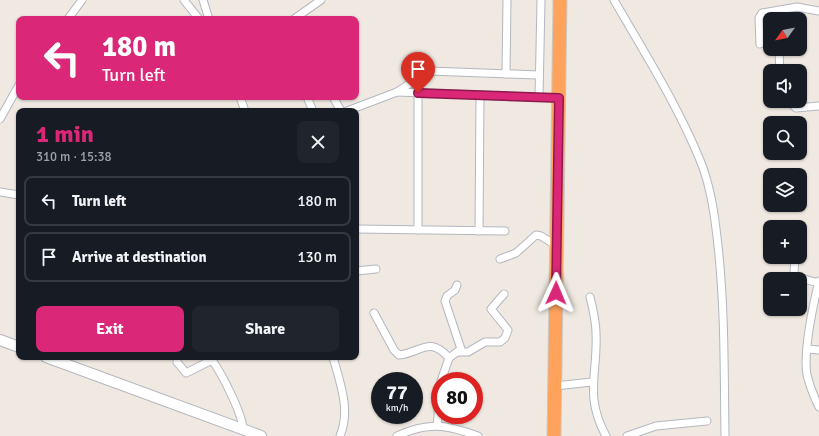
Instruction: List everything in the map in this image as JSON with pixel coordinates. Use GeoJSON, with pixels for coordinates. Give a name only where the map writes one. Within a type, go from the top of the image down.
{"type":"FeatureCollection","features":[{"type":"Feature","properties":{"kind":"highway"},"geometry":{"type":"LineString","coordinates":[[552,433],[555,386],[560,0]]}},
{"type":"Feature","properties":{"kind":"main road"},"geometry":{"type":"LineString","coordinates":[[0,340],[16,346]]}},
{"type":"Feature","properties":{"kind":"main road"},"geometry":{"type":"LineString","coordinates":[[56,360],[243,428],[261,436]]}},
{"type":"Feature","properties":{"kind":"street"},"geometry":{"type":"LineString","coordinates":[[70,16],[82,0]]}},
{"type":"Feature","properties":{"kind":"street"},"geometry":{"type":"LineString","coordinates":[[184,0],[197,16]]}},
{"type":"Feature","properties":{"kind":"street"},"geometry":{"type":"LineString","coordinates":[[203,0],[208,16]]}},
{"type":"Feature","properties":{"kind":"street"},"geometry":{"type":"LineString","coordinates":[[298,16],[321,0]]}},
{"type":"Feature","properties":{"kind":"street"},"geometry":{"type":"LineString","coordinates":[[506,74],[507,0]]}},
{"type":"Feature","properties":{"kind":"street"},"geometry":{"type":"LineString","coordinates":[[539,97],[541,0]]}},
{"type":"Feature","properties":{"kind":"street"},"geometry":{"type":"LineString","coordinates":[[614,0],[670,98],[700,160],[711,198],[721,274],[724,330],[725,436]]}},
{"type":"Feature","properties":{"kind":"street"},"geometry":{"type":"LineString","coordinates":[[760,44],[759,18],[762,13],[796,7],[819,11]]}},
{"type":"Feature","properties":{"kind":"street"},"geometry":{"type":"LineString","coordinates":[[355,108],[397,92],[429,71],[539,75]]}},
{"type":"Feature","properties":{"kind":"street"},"geometry":{"type":"LineString","coordinates":[[418,78],[418,230]]}},
{"type":"Feature","properties":{"kind":"street"},"geometry":{"type":"LineString","coordinates":[[0,119],[2,108],[16,89]]}},
{"type":"Feature","properties":{"kind":"street"},"geometry":{"type":"LineString","coordinates":[[397,92],[559,98]]}},
{"type":"Feature","properties":{"kind":"street"},"geometry":{"type":"LineString","coordinates":[[479,231],[480,95]]}},
{"type":"Feature","properties":{"kind":"street"},"geometry":{"type":"LineString","coordinates":[[807,107],[819,106]]}},
{"type":"Feature","properties":{"kind":"street"},"geometry":{"type":"LineString","coordinates":[[0,192],[16,195]]}},
{"type":"Feature","properties":{"kind":"street"},"geometry":{"type":"LineString","coordinates":[[359,228],[505,231]]}},
{"type":"Feature","properties":{"kind":"street"},"geometry":{"type":"LineString","coordinates":[[500,259],[516,253],[536,235],[541,236],[557,246]]}},
{"type":"Feature","properties":{"kind":"street"},"geometry":{"type":"LineString","coordinates":[[795,264],[794,274],[796,277],[819,282],[808,349],[807,374],[812,393],[819,407]]}},
{"type":"Feature","properties":{"kind":"street"},"geometry":{"type":"LineString","coordinates":[[359,270],[376,269]]}},
{"type":"Feature","properties":{"kind":"street"},"geometry":{"type":"LineString","coordinates":[[457,285],[455,290],[447,296],[445,301],[460,347],[459,352]]}},
{"type":"Feature","properties":{"kind":"street"},"geometry":{"type":"LineString","coordinates":[[444,372],[449,358],[459,352],[468,352],[485,342],[500,342],[505,338],[508,330],[491,309],[504,294]]}},
{"type":"Feature","properties":{"kind":"street"},"geometry":{"type":"LineString","coordinates":[[590,297],[596,333],[592,382],[597,416],[606,436]]}},
{"type":"Feature","properties":{"kind":"street"},"geometry":{"type":"LineString","coordinates":[[374,313],[394,350],[399,355],[429,346],[442,350],[449,358]]}},
{"type":"Feature","properties":{"kind":"street"},"geometry":{"type":"LineString","coordinates":[[808,349],[819,350]]}},
{"type":"Feature","properties":{"kind":"street"},"geometry":{"type":"LineString","coordinates":[[177,362],[186,373],[212,360],[228,390],[243,428]]}},
{"type":"Feature","properties":{"kind":"street"},"geometry":{"type":"LineString","coordinates":[[334,360],[344,395],[345,421],[340,436]]}},
{"type":"Feature","properties":{"kind":"street"},"geometry":{"type":"LineString","coordinates":[[555,386],[592,382]]}},
{"type":"Feature","properties":{"kind":"street"},"geometry":{"type":"LineString","coordinates":[[627,436],[656,426],[707,421]]}},
{"type":"Feature","properties":{"kind":"street"},"geometry":{"type":"LineString","coordinates":[[397,436],[410,430],[437,424],[453,427],[478,436]]}},
{"type":"Feature","properties":{"kind":"route"},"geometry":{"type":"LineString","coordinates":[[418,93],[559,98],[556,293]]}}]}
